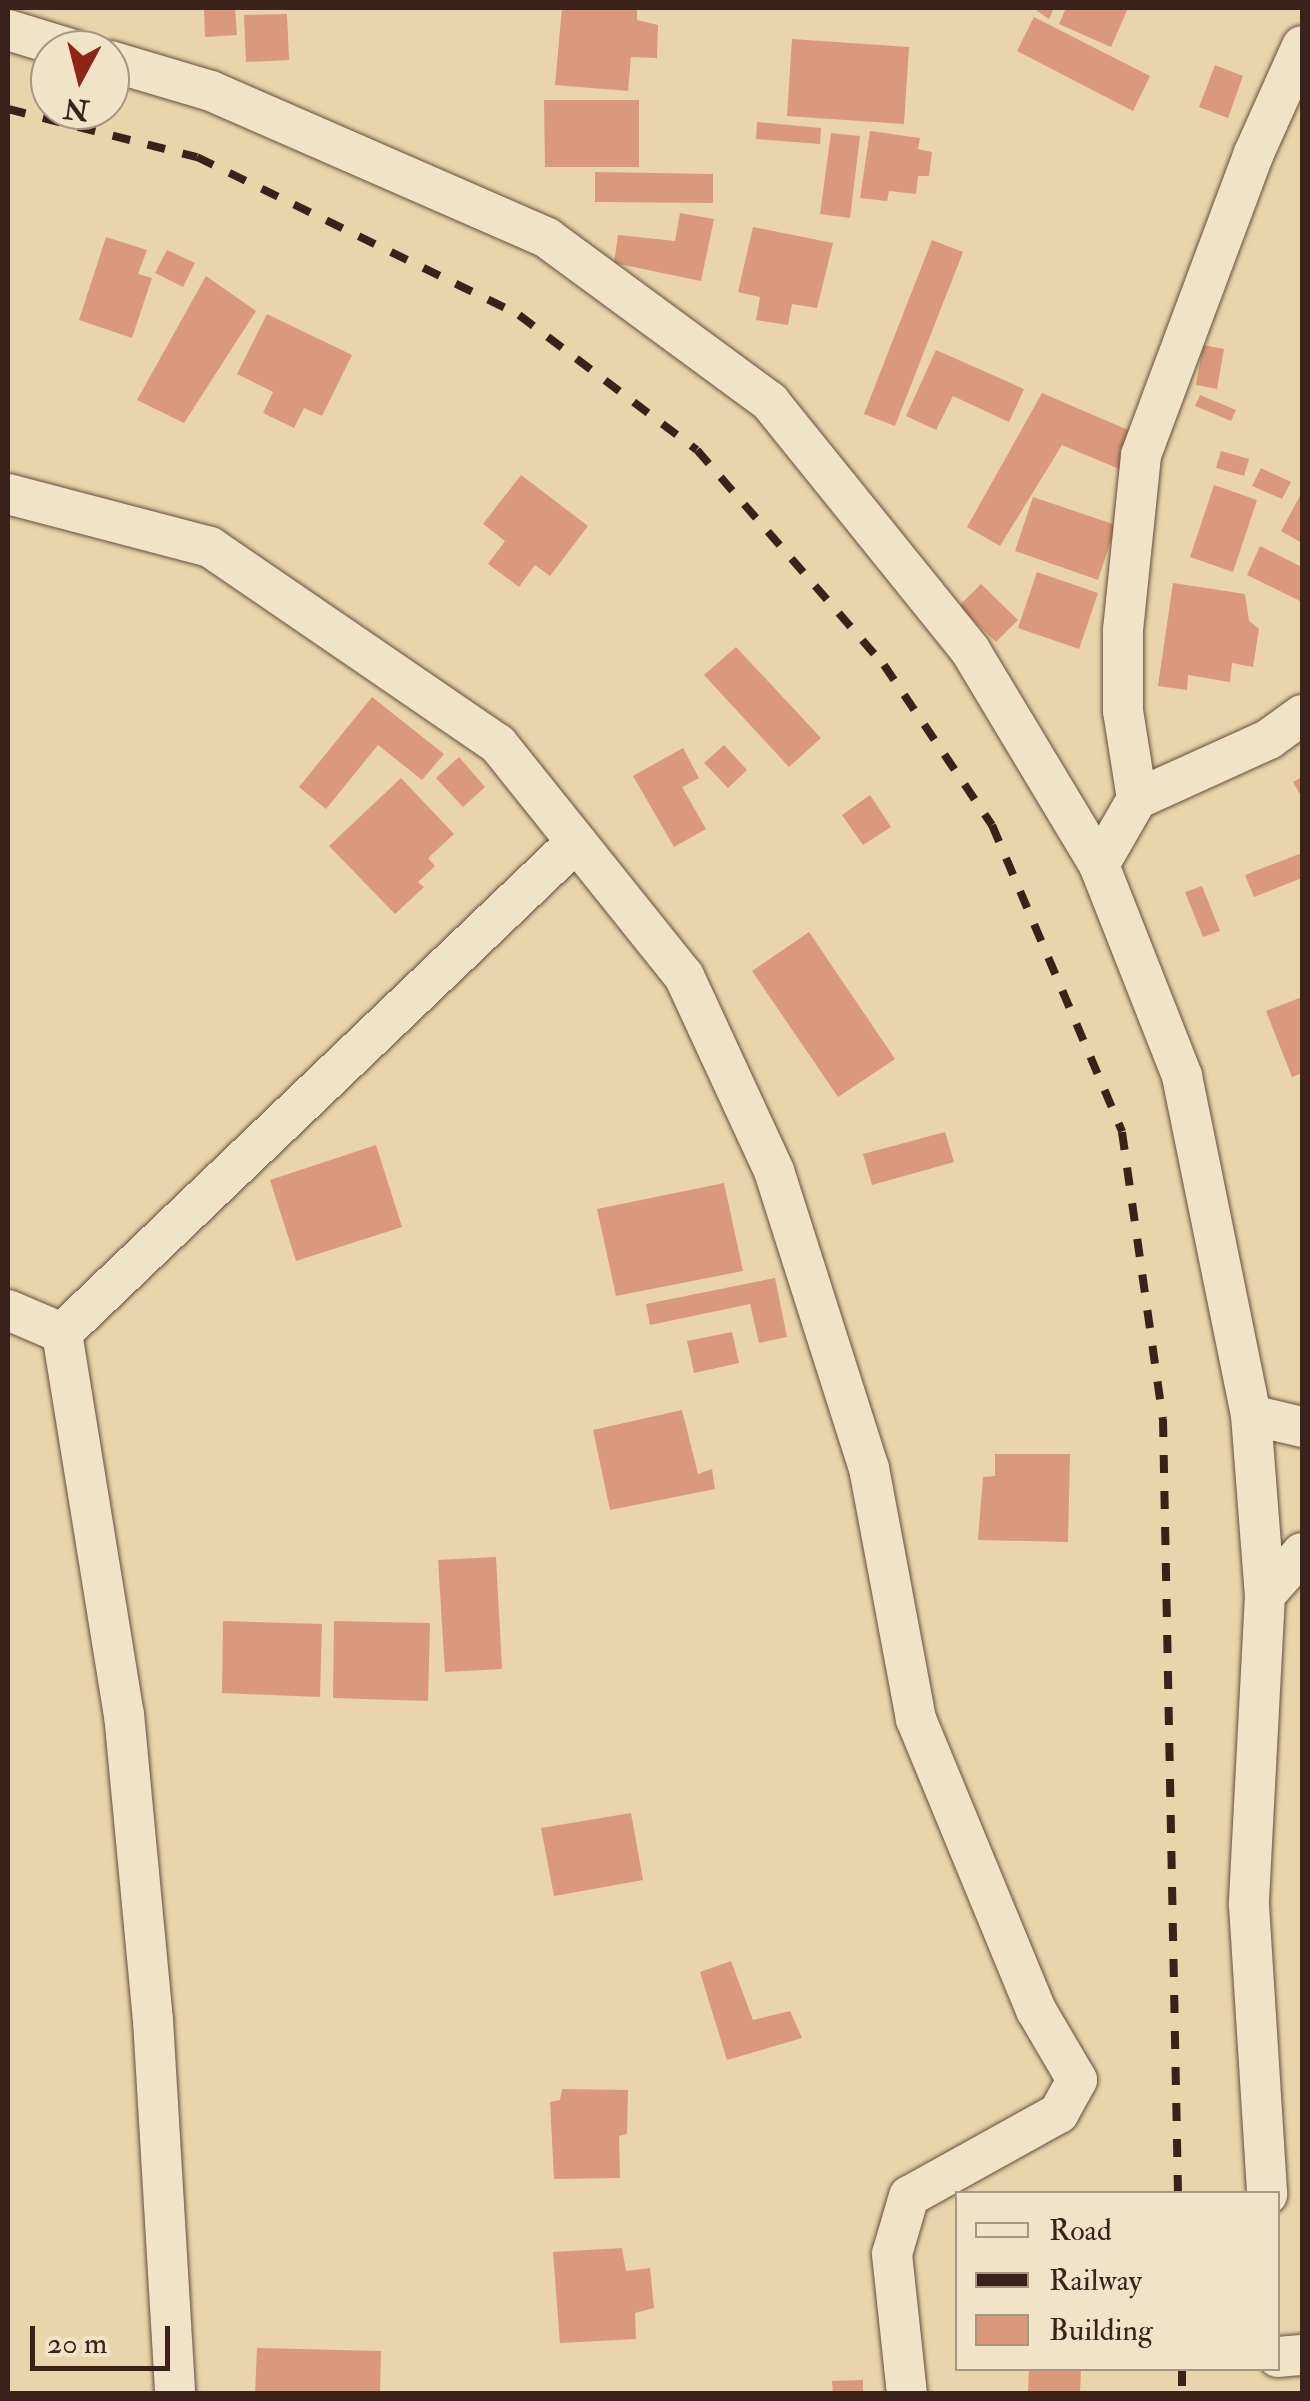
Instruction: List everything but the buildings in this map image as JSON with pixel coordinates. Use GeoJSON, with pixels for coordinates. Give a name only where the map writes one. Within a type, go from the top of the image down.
{"type":"FeatureCollection","features":[{"type":"Feature","properties":{"kind":"street"},"geometry":{"type":"LineString","coordinates":[[1137,799],[1123,711],[1123,630],[1141,456],[1254,154],[1302,46]]}},
{"type":"Feature","properties":{"kind":"street"},"geometry":{"type":"LineString","coordinates":[[130,67],[211,91],[547,238],[770,402],[970,650],[1099,865],[1182,1076],[1250,1415],[1265,1595],[1248,1905],[1266,2191]]}},
{"type":"Feature","properties":{"kind":"street"},"geometry":{"type":"LineString","coordinates":[[8,494],[210,548],[498,744],[684,976],[774,1171],[869,1468],[916,1719],[1036,2010],[1076,2080],[1059,2113],[910,2196],[892,2254],[907,2394]]}},
{"type":"Feature","properties":{"kind":"street"},"geometry":{"type":"LineString","coordinates":[[1099,865],[1137,799],[1269,738],[1302,715]]}},
{"type":"Feature","properties":{"kind":"street"},"geometry":{"type":"LineString","coordinates":[[62,1334],[576,842]]}},
{"type":"Feature","properties":{"kind":"street"},"geometry":{"type":"LineString","coordinates":[[8,1310],[62,1334]]}},
{"type":"Feature","properties":{"kind":"street"},"geometry":{"type":"LineString","coordinates":[[62,1334],[124,1714],[153,2020],[175,2394]]}},
{"type":"Feature","properties":{"kind":"street"},"geometry":{"type":"LineString","coordinates":[[1250,1415],[1302,1427]]}},
{"type":"Feature","properties":{"kind":"street"},"geometry":{"type":"LineString","coordinates":[[1265,1595],[1302,1553]]}},
{"type":"Feature","properties":{"kind":"railway"},"geometry":{"type":"LineString","coordinates":[[8,109],[197,157],[519,315],[697,450],[884,665],[992,825],[1122,1132],[1163,1419],[1178,2191]]}},
{"type":"Feature","properties":{"kind":"railway"},"geometry":{"type":"LineString","coordinates":[[1182,2371],[1182,2394]]}}]}
